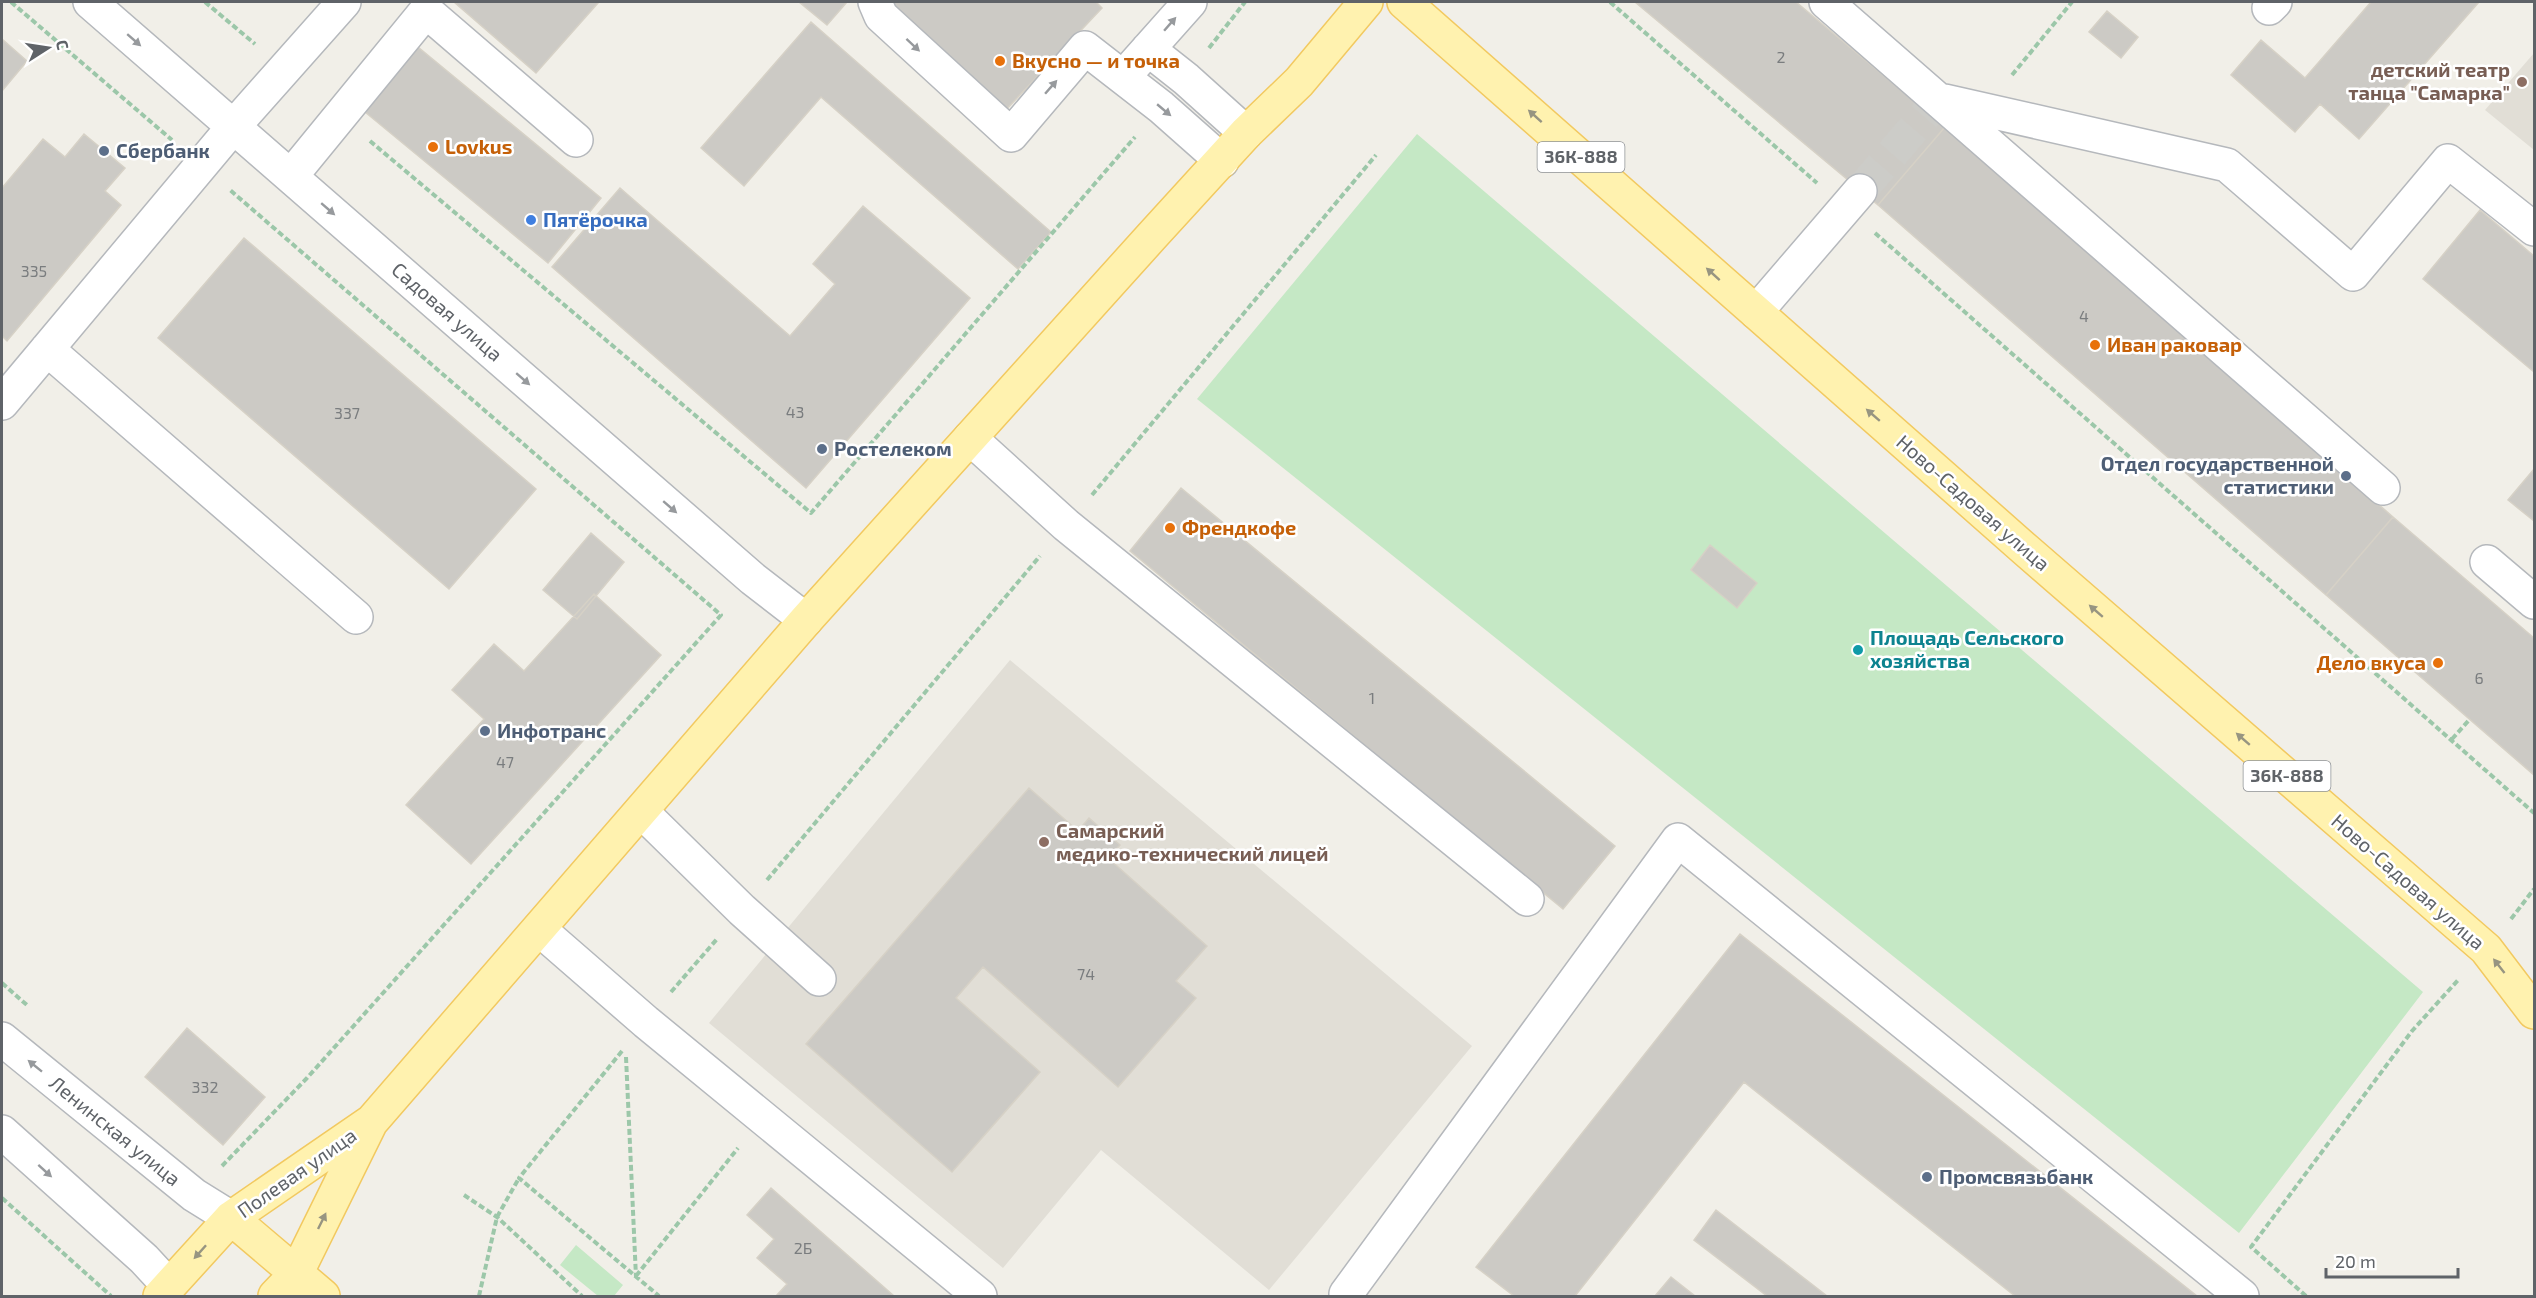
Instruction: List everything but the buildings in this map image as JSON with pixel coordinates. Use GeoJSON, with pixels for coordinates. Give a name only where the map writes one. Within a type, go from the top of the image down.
{"type":"FeatureCollection","features":[{"type":"Feature","properties":{"kind":"main road"},"geometry":{"type":"LineString","coordinates":[[372,1120],[806,620],[1246,133],[1299,82],[1366,2]]}},
{"type":"Feature","properties":{"kind":"main road","name":"Ново-Садовая улица"},"geometry":{"type":"LineString","coordinates":[[1404,2],[2027,551],[2486,949],[2535,1012]]}},
{"type":"Feature","properties":{"kind":"main road","name":"Полевая улица"},"geometry":{"type":"LineString","coordinates":[[170,1293],[231,1218],[372,1120]]}},
{"type":"Feature","properties":{"kind":"main road","name":"Полевая улица"},"geometry":{"type":"LineString","coordinates":[[285,1285],[372,1120]]}},
{"type":"Feature","properties":{"kind":"main road"},"geometry":{"type":"LineString","coordinates":[[231,1218],[285,1285],[323,1296]]}},
{"type":"Feature","properties":{"kind":"street","name":"Садовая улица"},"geometry":{"type":"LineString","coordinates":[[90,2],[753,579],[806,620]]}},
{"type":"Feature","properties":{"kind":"street"},"geometry":{"type":"LineString","coordinates":[[2,403],[234,126],[344,2]]}},
{"type":"Feature","properties":{"kind":"street"},"geometry":{"type":"LineString","coordinates":[[875,2],[881,16],[1011,135],[1086,48],[1161,107],[1222,161]]}},
{"type":"Feature","properties":{"kind":"street"},"geometry":{"type":"LineString","coordinates":[[1123,78],[1190,2]]}},
{"type":"Feature","properties":{"kind":"street"},"geometry":{"type":"LineString","coordinates":[[1826,2],[1933,106],[2384,488]]}},
{"type":"Feature","properties":{"kind":"street"},"geometry":{"type":"LineString","coordinates":[[291,176],[426,11],[576,140]]}},
{"type":"Feature","properties":{"kind":"street"},"geometry":{"type":"LineString","coordinates":[[1148,49],[1186,79],[1246,133]]}},
{"type":"Feature","properties":{"kind":"street"},"geometry":{"type":"LineString","coordinates":[[1933,106],[1984,110],[2228,165],[2353,274],[2448,161],[2535,229]]}},
{"type":"Feature","properties":{"kind":"street"},"geometry":{"type":"LineString","coordinates":[[1756,312],[1853,199]]}},
{"type":"Feature","properties":{"kind":"street"},"geometry":{"type":"LineString","coordinates":[[47,350],[356,617]]}},
{"type":"Feature","properties":{"kind":"street"},"geometry":{"type":"LineString","coordinates":[[970,438],[1066,525],[1527,899]]}},
{"type":"Feature","properties":{"kind":"street"},"geometry":{"type":"LineString","coordinates":[[2487,562],[2535,602]]}},
{"type":"Feature","properties":{"kind":"street"},"geometry":{"type":"LineString","coordinates":[[641,811],[742,910],[819,979]]}},
{"type":"Feature","properties":{"kind":"street"},"geometry":{"type":"LineString","coordinates":[[1349,1296],[1346,1294],[1678,840],[2242,1296]]}},
{"type":"Feature","properties":{"kind":"street"},"geometry":{"type":"LineString","coordinates":[[539,929],[646,1022],[980,1296]]}},
{"type":"Feature","properties":{"kind":"street","name":"Ленинская улица"},"geometry":{"type":"LineString","coordinates":[[2,1039],[194,1196],[231,1218]]}},
{"type":"Feature","properties":{"kind":"street"},"geometry":{"type":"LineString","coordinates":[[2,1132],[144,1259],[170,1293]]}},
{"type":"Feature","properties":{"kind":"path"},"geometry":{"type":"LineString","coordinates":[[11,2],[722,615],[308,1078],[194,1196]]}},
{"type":"Feature","properties":{"kind":"path"},"geometry":{"type":"LineString","coordinates":[[205,2],[284,69]]}},
{"type":"Feature","properties":{"kind":"path"},"geometry":{"type":"LineString","coordinates":[[1186,79],[1245,2]]}},
{"type":"Feature","properties":{"kind":"path"},"geometry":{"type":"LineString","coordinates":[[1610,2],[1853,199],[2535,813]]}},
{"type":"Feature","properties":{"kind":"path"},"geometry":{"type":"LineString","coordinates":[[1984,110],[2072,2]]}},
{"type":"Feature","properties":{"kind":"path"},"geometry":{"type":"LineString","coordinates":[[340,116],[811,513],[1161,107]]}},
{"type":"Feature","properties":{"kind":"path"},"geometry":{"type":"LineString","coordinates":[[646,1022],[1376,155]]}},
{"type":"Feature","properties":{"kind":"path"},"geometry":{"type":"LineString","coordinates":[[2452,739],[2470,719]]}},
{"type":"Feature","properties":{"kind":"path"},"geometry":{"type":"LineString","coordinates":[[2306,1296],[2251,1246],[2412,1031],[2486,949],[2535,889]]}},
{"type":"Feature","properties":{"kind":"path"},"geometry":{"type":"LineString","coordinates":[[479,1296],[497,1217],[519,1178],[626,1047],[636,1277]]}},
{"type":"Feature","properties":{"kind":"path"},"geometry":{"type":"LineString","coordinates":[[636,1277],[762,1117]]}},
{"type":"Feature","properties":{"kind":"path"},"geometry":{"type":"LineString","coordinates":[[519,1178],[659,1296]]}},
{"type":"Feature","properties":{"kind":"path"},"geometry":{"type":"LineString","coordinates":[[464,1195],[497,1217],[582,1296]]}},
{"type":"Feature","properties":{"kind":"path"},"geometry":{"type":"LineString","coordinates":[[2,1198],[111,1296]]}},
{"type":"Feature","properties":{"kind":"shaded area","name":"детский театр танца \"Самарка\""},"geometry":{"type":"Polygon","coordinates":[[[2534,53],[2534,150],[2485,110],[2534,53]]]}},
{"type":"Feature","properties":{"kind":"shaded area","name":"Самарский медико-технический лицей"},"geometry":{"type":"Polygon","coordinates":[[[1010,660],[1472,1046],[1269,1290],[1101,1150],[1003,1268],[709,1023],[1010,660]]]}},
{"type":"Feature","properties":{"kind":"green space"},"geometry":{"type":"Polygon","coordinates":[[[1417,134],[2423,992],[2239,1233],[1197,399],[1417,134]]]}},
{"type":"Feature","properties":{"kind":"green space"},"geometry":{"type":"Polygon","coordinates":[[[576,1245],[623,1285],[614,1296],[598,1296],[560,1265],[576,1245]]]}},
{"type":"Feature","properties":{"kind":"tunnel"},"geometry":{"type":"LineString","coordinates":[[1860,191],[1928,112]]}},
{"type":"Feature","properties":{"kind":"place","name":"Вкусно — и точка"},"geometry":{"type":"Point","coordinates":[1000,61]}},
{"type":"Feature","properties":{"kind":"place","name":"детский театр танца \"Самарка\""},"geometry":{"type":"Point","coordinates":[2522,82]}},
{"type":"Feature","properties":{"kind":"place","name":"Lovkus"},"geometry":{"type":"Point","coordinates":[433,147]}},
{"type":"Feature","properties":{"kind":"place","name":"Сбербанк"},"geometry":{"type":"Point","coordinates":[104,151]}},
{"type":"Feature","properties":{"kind":"place","name":"Пятёрочка"},"geometry":{"type":"Point","coordinates":[531,220]}},
{"type":"Feature","properties":{"kind":"place","name":"Иван раковар"},"geometry":{"type":"Point","coordinates":[2095,345]}},
{"type":"Feature","properties":{"kind":"place","name":"Ростелеком"},"geometry":{"type":"Point","coordinates":[822,449]}},
{"type":"Feature","properties":{"kind":"place","name":"Отдел государственной статистики"},"geometry":{"type":"Point","coordinates":[2346,476]}},
{"type":"Feature","properties":{"kind":"place","name":"Френдкофе"},"geometry":{"type":"Point","coordinates":[1170,528]}},
{"type":"Feature","properties":{"kind":"place","name":"Площадь Сельского хозяйства"},"geometry":{"type":"Point","coordinates":[1858,650]}},
{"type":"Feature","properties":{"kind":"place","name":"Дело вкуса"},"geometry":{"type":"Point","coordinates":[2438,663]}},
{"type":"Feature","properties":{"kind":"place","name":"Инфотранс"},"geometry":{"type":"Point","coordinates":[485,731]}},
{"type":"Feature","properties":{"kind":"place","name":"Самарский медико-технический лицей"},"geometry":{"type":"Point","coordinates":[1044,842]}},
{"type":"Feature","properties":{"kind":"place","name":"Промсвязьбанк"},"geometry":{"type":"Point","coordinates":[1927,1177]}}]}
